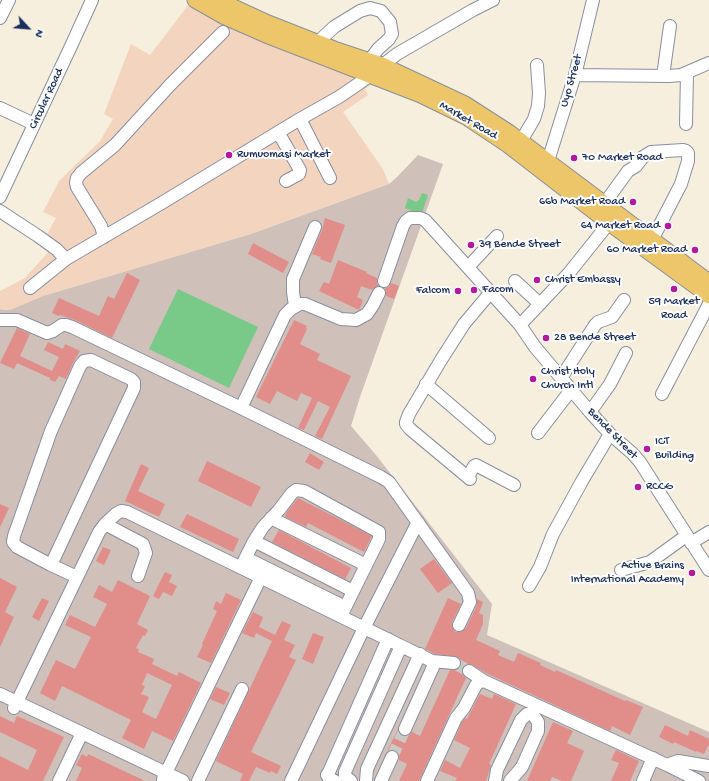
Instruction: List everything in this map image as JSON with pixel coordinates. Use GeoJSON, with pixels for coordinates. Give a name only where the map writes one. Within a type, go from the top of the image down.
{"type":"FeatureCollection","features":[{"type":"Feature","properties":{"kind":"main road","name":"Market Road"},"geometry":{"type":"LineString","coordinates":[[195,0],[225,17],[266,35],[374,67],[486,130],[709,296]]}},
{"type":"Feature","properties":{"kind":"main road","name":"Market Road"},"geometry":{"type":"LineString","coordinates":[[218,0],[234,4],[268,23],[318,42],[374,67],[465,104],[487,116],[709,282]]}},
{"type":"Feature","properties":{"kind":"street"},"geometry":{"type":"LineString","coordinates":[[0,18],[9,0]]}},
{"type":"Feature","properties":{"kind":"street","name":"Circular Road"},"geometry":{"type":"LineString","coordinates":[[1,190],[34,124],[92,0]]}},
{"type":"Feature","properties":{"kind":"street"},"geometry":{"type":"LineString","coordinates":[[30,288],[66,259],[300,118],[339,97],[374,67],[398,54],[471,5],[493,0]]}},
{"type":"Feature","properties":{"kind":"street","name":"Uyo Street"},"geometry":{"type":"LineString","coordinates":[[548,161],[575,75],[593,0]]}},
{"type":"Feature","properties":{"kind":"street"},"geometry":{"type":"LineString","coordinates":[[318,42],[334,27],[360,11],[370,8],[381,11],[390,22],[392,34],[389,39],[378,49],[374,67]]}},
{"type":"Feature","properties":{"kind":"street"},"geometry":{"type":"LineString","coordinates":[[663,76],[670,26]]}},
{"type":"Feature","properties":{"kind":"street"},"geometry":{"type":"LineString","coordinates":[[104,237],[101,226],[77,187],[77,178],[115,145],[170,85],[223,32]]}},
{"type":"Feature","properties":{"kind":"street"},"geometry":{"type":"LineString","coordinates":[[575,75],[681,75],[709,64]]}},
{"type":"Feature","properties":{"kind":"street"},"geometry":{"type":"LineString","coordinates":[[521,141],[534,119],[538,106],[539,93],[537,65]]}},
{"type":"Feature","properties":{"kind":"street"},"geometry":{"type":"LineString","coordinates":[[686,124],[687,73]]}},
{"type":"Feature","properties":{"kind":"street"},"geometry":{"type":"LineString","coordinates":[[0,108],[34,124]]}},
{"type":"Feature","properties":{"kind":"street"},"geometry":{"type":"LineString","coordinates":[[300,118],[330,178]]}},
{"type":"Feature","properties":{"kind":"street"},"geometry":{"type":"LineString","coordinates":[[278,132],[300,170],[299,174],[286,181]]}},
{"type":"Feature","properties":{"kind":"street"},"geometry":{"type":"LineString","coordinates":[[604,204],[628,171],[636,166],[643,157],[651,152],[686,151],[688,153],[688,161],[681,184],[652,240]]}},
{"type":"Feature","properties":{"kind":"street"},"geometry":{"type":"LineString","coordinates":[[0,211],[56,249],[66,259]]}},
{"type":"Feature","properties":{"kind":"street","name":"Bende Street"},"geometry":{"type":"LineString","coordinates":[[384,281],[406,221],[410,218],[420,218],[425,220],[520,325],[534,347],[590,412],[610,434],[640,462],[709,570]]}},
{"type":"Feature","properties":{"kind":"street"},"geometry":{"type":"LineString","coordinates":[[520,325],[568,273],[609,222]]}},
{"type":"Feature","properties":{"kind":"street"},"geometry":{"type":"LineString","coordinates":[[296,306],[293,292],[293,279],[315,227]]}},
{"type":"Feature","properties":{"kind":"street"},"geometry":{"type":"LineString","coordinates":[[468,267],[497,236]]}},
{"type":"Feature","properties":{"kind":"street"},"geometry":{"type":"LineString","coordinates":[[515,281],[540,304]]}},
{"type":"Feature","properties":{"kind":"street"},"geometry":{"type":"LineString","coordinates":[[491,292],[464,324],[426,384],[409,414],[406,424],[469,478],[474,466],[476,465],[514,486]]}},
{"type":"Feature","properties":{"kind":"street"},"geometry":{"type":"LineString","coordinates":[[241,408],[285,315],[296,306],[305,304],[341,319],[356,320],[367,314],[379,293]]}},
{"type":"Feature","properties":{"kind":"street"},"geometry":{"type":"LineString","coordinates":[[561,378],[598,322],[612,317],[624,300]]}},
{"type":"Feature","properties":{"kind":"street"},"geometry":{"type":"LineString","coordinates":[[662,394],[709,304]]}},
{"type":"Feature","properties":{"kind":"street"},"geometry":{"type":"LineString","coordinates":[[0,320],[17,320],[48,333],[62,325],[66,325],[241,408],[389,482],[470,597],[469,604],[459,625]]}},
{"type":"Feature","properties":{"kind":"street"},"geometry":{"type":"LineString","coordinates":[[590,412],[610,384],[626,353]]}},
{"type":"Feature","properties":{"kind":"street"},"geometry":{"type":"LineString","coordinates":[[51,565],[134,388],[134,382],[131,379],[90,360],[84,361],[80,366],[50,430],[14,536],[14,542],[17,548],[51,565],[77,578]]}},
{"type":"Feature","properties":{"kind":"street"},"geometry":{"type":"LineString","coordinates":[[426,384],[489,438]]}},
{"type":"Feature","properties":{"kind":"street"},"geometry":{"type":"LineString","coordinates":[[538,433],[571,390]]}},
{"type":"Feature","properties":{"kind":"street"},"geometry":{"type":"LineString","coordinates":[[529,586],[540,567],[553,534],[610,434]]}},
{"type":"Feature","properties":{"kind":"street"},"geometry":{"type":"LineString","coordinates":[[243,563],[263,527],[292,493],[296,490],[304,491],[379,532],[379,539],[343,611]]}},
{"type":"Feature","properties":{"kind":"street"},"geometry":{"type":"LineString","coordinates":[[16,705],[94,543],[106,524],[116,514],[121,512],[127,512],[243,563],[343,611],[364,628],[401,646],[432,660],[454,663]]}},
{"type":"Feature","properties":{"kind":"street"},"geometry":{"type":"LineString","coordinates":[[271,518],[366,566]]}},
{"type":"Feature","properties":{"kind":"street"},"geometry":{"type":"LineString","coordinates":[[291,781],[364,628],[418,522]]}},
{"type":"Feature","properties":{"kind":"street"},"geometry":{"type":"LineString","coordinates":[[106,524],[143,544],[146,553],[138,576]]}},
{"type":"Feature","properties":{"kind":"street"},"geometry":{"type":"LineString","coordinates":[[621,570],[650,562],[689,540],[709,532]]}},
{"type":"Feature","properties":{"kind":"street"},"geometry":{"type":"LineString","coordinates":[[254,541],[353,591]]}},
{"type":"Feature","properties":{"kind":"street"},"geometry":{"type":"LineString","coordinates":[[243,563],[261,577],[343,611]]}},
{"type":"Feature","properties":{"kind":"street"},"geometry":{"type":"LineString","coordinates":[[165,777],[261,577]]}},
{"type":"Feature","properties":{"kind":"street"},"geometry":{"type":"LineString","coordinates":[[335,781],[329,778],[329,772],[388,639]]}},
{"type":"Feature","properties":{"kind":"street"},"geometry":{"type":"LineString","coordinates":[[351,781],[345,776],[345,772],[401,646]]}},
{"type":"Feature","properties":{"kind":"street"},"geometry":{"type":"LineString","coordinates":[[364,779],[367,769],[420,654]]}},
{"type":"Feature","properties":{"kind":"street"},"geometry":{"type":"LineString","coordinates":[[405,729],[433,667],[432,660]]}},
{"type":"Feature","properties":{"kind":"street"},"geometry":{"type":"LineString","coordinates":[[469,671],[484,682],[667,764],[699,781]]}},
{"type":"Feature","properties":{"kind":"street"},"geometry":{"type":"LineString","coordinates":[[427,781],[456,718],[464,708],[476,685],[480,682],[484,682]]}},
{"type":"Feature","properties":{"kind":"street"},"geometry":{"type":"LineString","coordinates":[[198,781],[242,689]]}},
{"type":"Feature","properties":{"kind":"street"},"geometry":{"type":"LineString","coordinates":[[0,694],[16,705],[165,777],[183,781]]}},
{"type":"Feature","properties":{"kind":"street"},"geometry":{"type":"LineString","coordinates":[[0,701],[16,705]]}},
{"type":"Feature","properties":{"kind":"street"},"geometry":{"type":"LineString","coordinates":[[538,722],[545,713],[549,711]]}},
{"type":"Feature","properties":{"kind":"street"},"geometry":{"type":"LineString","coordinates":[[495,781],[497,770],[520,720],[527,714],[531,714],[538,722],[538,731],[522,767],[510,781]]}},
{"type":"Feature","properties":{"kind":"street"},"geometry":{"type":"LineString","coordinates":[[59,781],[81,736]]}},
{"type":"Feature","properties":{"kind":"street"},"geometry":{"type":"LineString","coordinates":[[381,781],[392,757]]}},
{"type":"Feature","properties":{"kind":"street"},"geometry":{"type":"LineString","coordinates":[[643,781],[653,758]]}},
{"type":"Feature","properties":{"kind":"street"},"geometry":{"type":"LineString","coordinates":[[667,764],[678,761],[709,766]]}},
{"type":"Feature","properties":{"kind":"shaded area","name":"Rumuomasi Market"},"geometry":{"type":"Polygon","coordinates":[[[189,4],[375,82],[365,89],[368,95],[343,112],[383,169],[389,184],[251,234],[43,296],[10,310],[0,309],[0,291],[25,278],[50,250],[42,243],[56,218],[43,212],[59,181],[100,141],[113,119],[104,114],[131,44],[150,55],[189,4]]]}},
{"type":"Feature","properties":{"kind":"shaded area"},"geometry":{"type":"Polygon","coordinates":[[[418,155],[443,164],[351,426],[376,455],[492,604],[487,635],[709,732],[709,781],[0,781],[0,309],[10,310],[43,296],[251,234],[389,184],[418,155]]]}},
{"type":"Feature","properties":{"kind":"green space"},"geometry":{"type":"Polygon","coordinates":[[[422,193],[428,195],[422,213],[418,214],[405,208],[408,198],[416,202],[419,200],[422,193]]]}},
{"type":"Feature","properties":{"kind":"green space"},"geometry":{"type":"Polygon","coordinates":[[[178,289],[258,327],[229,388],[149,349],[178,289]]]}},
{"type":"Feature","properties":{"kind":"building"},"geometry":{"type":"Polygon","coordinates":[[[325,218],[345,225],[331,263],[312,254],[322,230],[325,218]]]}},
{"type":"Feature","properties":{"kind":"building"},"geometry":{"type":"Polygon","coordinates":[[[253,243],[289,262],[283,273],[248,254],[253,243]]]}},
{"type":"Feature","properties":{"kind":"building"},"geometry":{"type":"Polygon","coordinates":[[[338,260],[367,272],[366,273],[377,278],[378,286],[372,290],[361,286],[357,297],[363,300],[359,310],[319,291],[324,282],[329,284],[338,260]]]}},
{"type":"Feature","properties":{"kind":"building"},"geometry":{"type":"Polygon","coordinates":[[[127,273],[140,280],[112,338],[75,320],[52,313],[59,298],[99,316],[108,296],[114,299],[127,273]]]}},
{"type":"Feature","properties":{"kind":"building"},"geometry":{"type":"Polygon","coordinates":[[[391,283],[399,286],[394,299],[386,296],[385,288],[389,287],[391,283]]]}},
{"type":"Feature","properties":{"kind":"building"},"geometry":{"type":"Polygon","coordinates":[[[294,320],[307,326],[300,344],[320,354],[317,360],[351,376],[322,439],[315,436],[330,407],[318,401],[304,430],[298,428],[312,398],[301,393],[297,401],[277,391],[270,404],[256,397],[294,320]]]}},
{"type":"Feature","properties":{"kind":"building"},"geometry":{"type":"Polygon","coordinates":[[[17,328],[30,334],[20,356],[52,371],[59,357],[44,350],[48,342],[63,349],[65,344],[80,351],[66,379],[59,376],[55,382],[50,380],[50,378],[17,363],[14,369],[0,363],[17,328]]]}},
{"type":"Feature","properties":{"kind":"building"},"geometry":{"type":"Polygon","coordinates":[[[310,453],[324,462],[319,470],[305,462],[310,453]]]}},
{"type":"Feature","properties":{"kind":"building"},"geometry":{"type":"Polygon","coordinates":[[[207,461],[261,487],[251,507],[198,481],[207,461]]]}},
{"type":"Feature","properties":{"kind":"building"},"geometry":{"type":"Polygon","coordinates":[[[141,464],[149,468],[138,491],[165,504],[159,517],[125,501],[141,464]]]}},
{"type":"Feature","properties":{"kind":"building"},"geometry":{"type":"Polygon","coordinates":[[[298,498],[372,536],[364,552],[308,523],[306,527],[285,517],[298,498]]]}},
{"type":"Feature","properties":{"kind":"building"},"geometry":{"type":"Polygon","coordinates":[[[0,504],[9,508],[0,527],[0,504]]]}},
{"type":"Feature","properties":{"kind":"building"},"geometry":{"type":"Polygon","coordinates":[[[187,514],[239,539],[233,552],[180,527],[187,514]]]}},
{"type":"Feature","properties":{"kind":"building"},"geometry":{"type":"Polygon","coordinates":[[[279,530],[351,568],[345,579],[272,542],[279,530]]]}},
{"type":"Feature","properties":{"kind":"building"},"geometry":{"type":"Polygon","coordinates":[[[103,547],[111,550],[104,565],[96,561],[103,547]]]}},
{"type":"Feature","properties":{"kind":"building"},"geometry":{"type":"Polygon","coordinates":[[[434,559],[452,583],[438,593],[420,569],[434,559]]]}},
{"type":"Feature","properties":{"kind":"building"},"geometry":{"type":"Polygon","coordinates":[[[165,572],[172,575],[169,582],[177,586],[172,596],[163,592],[159,599],[153,596],[165,572]]]}},
{"type":"Feature","properties":{"kind":"building"},"geometry":{"type":"Polygon","coordinates":[[[0,578],[17,587],[5,612],[14,617],[0,647],[0,578]]]}},
{"type":"Feature","properties":{"kind":"building"},"geometry":{"type":"Polygon","coordinates":[[[118,580],[150,596],[137,624],[148,630],[145,636],[143,635],[136,648],[139,649],[138,652],[154,659],[152,664],[177,676],[179,672],[201,683],[173,741],[152,731],[144,749],[122,738],[131,720],[62,686],[55,701],[40,693],[56,660],[75,669],[91,637],[65,625],[70,615],[95,627],[107,604],[93,597],[99,585],[112,592],[118,580]],[[147,673],[142,685],[145,686],[141,694],[149,697],[142,712],[156,719],[172,685],[147,673]]]}},
{"type":"Feature","properties":{"kind":"building"},"geometry":{"type":"Polygon","coordinates":[[[226,593],[241,600],[211,663],[197,657],[217,611],[213,609],[216,601],[221,604],[226,593]]]}},
{"type":"Feature","properties":{"kind":"building"},"geometry":{"type":"Polygon","coordinates":[[[42,598],[49,601],[39,621],[32,617],[42,598]]]}},
{"type":"Feature","properties":{"kind":"building"},"geometry":{"type":"Polygon","coordinates":[[[448,598],[461,604],[452,622],[455,632],[460,632],[466,628],[477,605],[477,599],[483,602],[479,613],[483,615],[483,624],[476,640],[500,651],[498,655],[514,662],[518,653],[541,663],[540,665],[555,672],[556,670],[625,701],[626,700],[643,707],[630,735],[612,726],[610,731],[488,674],[473,665],[465,664],[462,674],[466,678],[419,781],[399,781],[407,764],[399,760],[399,756],[395,750],[387,751],[398,729],[402,736],[409,735],[412,732],[420,736],[450,670],[457,670],[461,664],[461,660],[458,657],[435,654],[425,649],[448,598]]]}},
{"type":"Feature","properties":{"kind":"building"},"geometry":{"type":"Polygon","coordinates":[[[253,612],[263,617],[259,627],[275,635],[282,621],[291,625],[284,640],[295,645],[289,657],[296,660],[251,752],[281,766],[277,774],[271,771],[270,773],[256,767],[249,781],[240,781],[243,774],[216,761],[272,641],[256,633],[254,638],[242,633],[253,612]]]}},
{"type":"Feature","properties":{"kind":"building"},"geometry":{"type":"Polygon","coordinates":[[[313,633],[324,637],[313,664],[302,659],[313,633]]]}},
{"type":"Feature","properties":{"kind":"building"},"geometry":{"type":"Polygon","coordinates":[[[216,687],[230,693],[224,705],[210,699],[216,687]]]}},
{"type":"Feature","properties":{"kind":"building"},"geometry":{"type":"Polygon","coordinates":[[[480,694],[492,699],[494,694],[516,704],[489,764],[491,765],[486,781],[455,781],[457,778],[440,771],[445,760],[460,768],[470,748],[454,740],[462,722],[465,718],[467,719],[480,694]]]}},
{"type":"Feature","properties":{"kind":"building"},"geometry":{"type":"Polygon","coordinates":[[[0,716],[14,723],[17,716],[64,737],[43,781],[0,781],[0,756],[28,770],[37,750],[0,732],[0,716]]]}},
{"type":"Feature","properties":{"kind":"building"},"geometry":{"type":"Polygon","coordinates":[[[553,722],[573,731],[567,743],[584,751],[571,781],[562,781],[552,777],[550,781],[527,781],[553,722]]]}},
{"type":"Feature","properties":{"kind":"building"},"geometry":{"type":"Polygon","coordinates":[[[665,725],[688,736],[690,730],[709,739],[709,744],[704,754],[674,742],[673,744],[659,737],[665,725]]]}},
{"type":"Feature","properties":{"kind":"building"},"geometry":{"type":"Polygon","coordinates":[[[616,750],[639,761],[630,781],[611,781],[619,763],[611,760],[616,750]]]}},
{"type":"Feature","properties":{"kind":"building"},"geometry":{"type":"Polygon","coordinates":[[[82,754],[87,757],[88,754],[145,781],[76,781],[82,768],[76,765],[82,754]]]}},
{"type":"Feature","properties":{"kind":"tunnel"},"geometry":{"type":"LineString","coordinates":[[454,663],[469,671]]}},
{"type":"Feature","properties":{"kind":"tunnel"},"geometry":{"type":"LineString","coordinates":[[392,757],[405,729]]}},
{"type":"Feature","properties":{"kind":"place","name":"Rumuomasi Market"},"geometry":{"type":"Point","coordinates":[229,155]}},
{"type":"Feature","properties":{"kind":"place","name":"70 Market Road"},"geometry":{"type":"Point","coordinates":[574,158]}},
{"type":"Feature","properties":{"kind":"place","name":"66b Market Road"},"geometry":{"type":"Point","coordinates":[633,202]}},
{"type":"Feature","properties":{"kind":"place","name":"64 Market Road"},"geometry":{"type":"Point","coordinates":[668,226]}},
{"type":"Feature","properties":{"kind":"place","name":"39 Bende Street"},"geometry":{"type":"Point","coordinates":[471,245]}},
{"type":"Feature","properties":{"kind":"place","name":"60 Market Road"},"geometry":{"type":"Point","coordinates":[695,250]}},
{"type":"Feature","properties":{"kind":"place","name":"Christ Embassy"},"geometry":{"type":"Point","coordinates":[537,280]}},
{"type":"Feature","properties":{"kind":"place","name":"59 Market Road"},"geometry":{"type":"Point","coordinates":[674,289]}},
{"type":"Feature","properties":{"kind":"place","name":"Facom"},"geometry":{"type":"Point","coordinates":[474,290]}},
{"type":"Feature","properties":{"kind":"place","name":"Falcom"},"geometry":{"type":"Point","coordinates":[458,291]}},
{"type":"Feature","properties":{"kind":"place","name":"28 Bende Street"},"geometry":{"type":"Point","coordinates":[546,338]}},
{"type":"Feature","properties":{"kind":"place","name":"Christ Holy Church Intl"},"geometry":{"type":"Point","coordinates":[533,379]}},
{"type":"Feature","properties":{"kind":"place","name":"ICT Building"},"geometry":{"type":"Point","coordinates":[647,449]}},
{"type":"Feature","properties":{"kind":"place","name":"RCCG"},"geometry":{"type":"Point","coordinates":[638,487]}},
{"type":"Feature","properties":{"kind":"place","name":"Active Brains International Academy"},"geometry":{"type":"Point","coordinates":[692,573]}}]}
